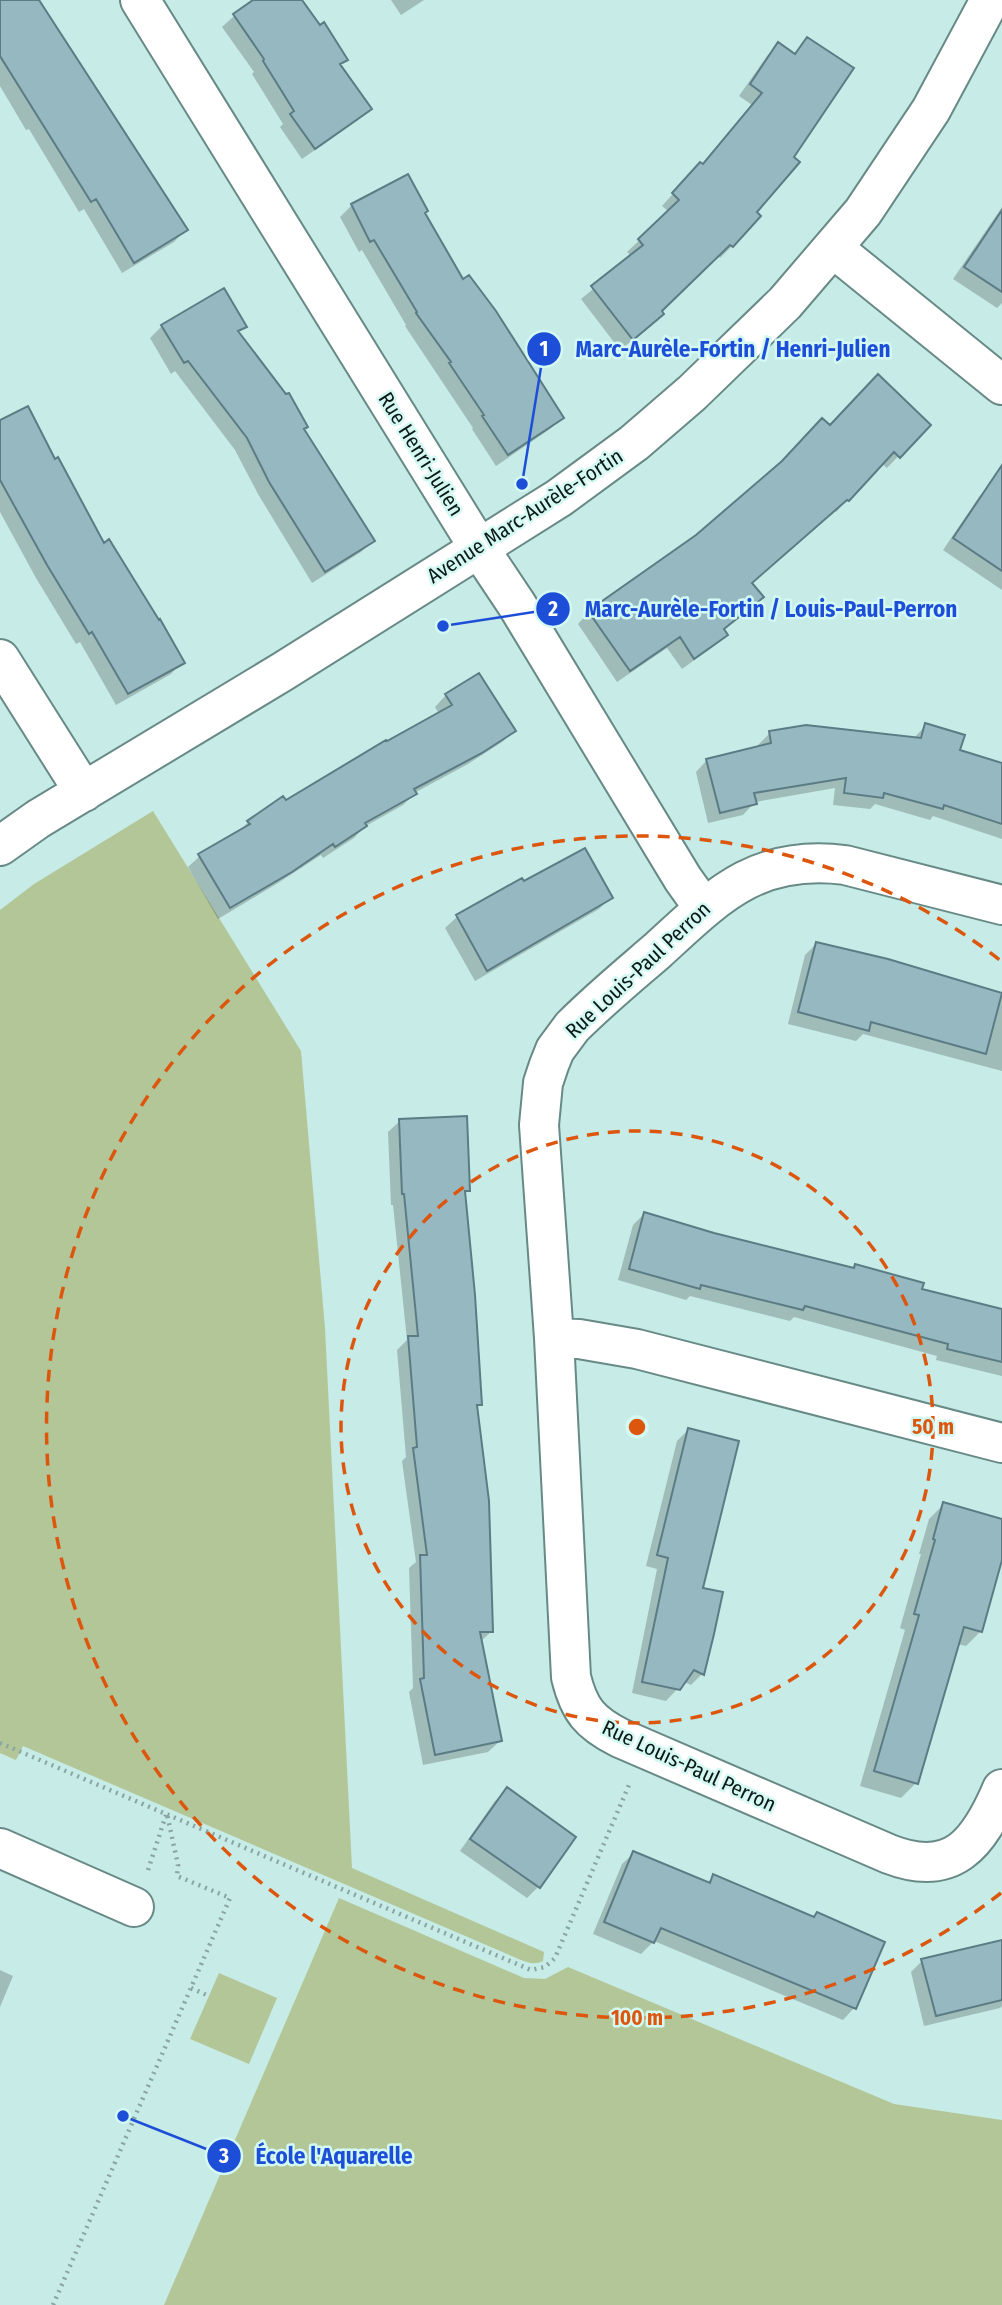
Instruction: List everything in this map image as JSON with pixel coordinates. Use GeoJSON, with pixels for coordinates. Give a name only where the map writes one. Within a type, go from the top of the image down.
{"type":"FeatureCollection","features":[{"type":"Feature","properties":{"kind":"street","name":"Rue Henri-Julien"},"geometry":{"type":"LineString","coordinates":[[140,0],[478,548],[517,605],[683,879],[704,907]]}},
{"type":"Feature","properties":{"kind":"street","name":"Avenue Marc-Aurèle-Fortin"},"geometry":{"type":"LineString","coordinates":[[0,846],[559,498],[634,443],[692,393],[785,303],[863,212],[901,158],[948,79],[990,0]]}},
{"type":"Feature","properties":{"kind":"street"},"geometry":{"type":"LineString","coordinates":[[833,248],[1002,385]]}},
{"type":"Feature","properties":{"kind":"street"},"geometry":{"type":"LineString","coordinates":[[0,659],[84,792]]}},
{"type":"Feature","properties":{"kind":"street","name":"Rue Louis-Paul Perron"},"geometry":{"type":"LineString","coordinates":[[1002,905],[845,865],[823,862],[783,866],[763,872],[726,891],[704,907],[572,1027],[555,1051],[549,1065],[543,1083],[539,1125],[554,1338],[570,1677],[578,1701],[589,1717],[606,1731],[644,1749],[889,1854],[915,1862],[943,1860],[967,1848],[983,1829],[1002,1789]]}},
{"type":"Feature","properties":{"kind":"street"},"geometry":{"type":"LineString","coordinates":[[554,1338],[579,1339],[637,1349],[1002,1443]]}},
{"type":"Feature","properties":{"kind":"street"},"geometry":{"type":"LineString","coordinates":[[0,1848],[134,1907]]}},
{"type":"Feature","properties":{"kind":"path"},"geometry":{"type":"LineString","coordinates":[[0,1743],[531,1970],[545,1967],[555,1958],[633,1777]]}},
{"type":"Feature","properties":{"kind":"path"},"geometry":{"type":"LineString","coordinates":[[154,1854],[166,1814]]}},
{"type":"Feature","properties":{"kind":"path"},"geometry":{"type":"LineString","coordinates":[[53,2305],[230,1898],[177,1876],[178,1866],[166,1814]]}},
{"type":"Feature","properties":{"kind":"path"},"geometry":{"type":"LineString","coordinates":[[191,1988],[209,1996]]}},
{"type":"Feature","properties":{"kind":"green space"},"geometry":{"type":"Polygon","coordinates":[[[153,811],[301,1051],[325,1328],[352,1868],[544,1952],[543,1961],[532,1963],[521,1960],[23,1746],[16,1760],[0,1753],[0,910],[34,884],[153,811]]]}},
{"type":"Feature","properties":{"kind":"green space"},"geometry":{"type":"Polygon","coordinates":[[[339,1898],[524,1978],[545,1979],[568,1967],[894,2104],[1002,2120],[1002,2305],[164,2305],[339,1898]]]}},
{"type":"Feature","properties":{"kind":"green space"},"geometry":{"type":"Polygon","coordinates":[[[219,1973],[277,1998],[249,2064],[190,2039],[219,1973]]]}},
{"type":"Feature","properties":{"kind":"building"},"geometry":{"type":"Polygon","coordinates":[[[0,0],[39,0],[188,230],[134,263],[96,199],[91,202],[0,56],[0,0]]]}},
{"type":"Feature","properties":{"kind":"building"},"geometry":{"type":"Polygon","coordinates":[[[253,0],[302,0],[320,25],[324,22],[348,60],[340,64],[372,109],[315,149],[290,114],[294,111],[264,59],[233,14],[253,0]]]}},
{"type":"Feature","properties":{"kind":"building"},"geometry":{"type":"Polygon","coordinates":[[[807,37],[854,68],[794,157],[800,162],[757,212],[761,216],[733,247],[730,245],[662,311],[664,314],[633,340],[591,286],[643,245],[638,239],[679,200],[672,193],[700,162],[703,164],[762,93],[750,84],[778,42],[795,54],[807,37]]]}},
{"type":"Feature","properties":{"kind":"building"},"geometry":{"type":"Polygon","coordinates":[[[408,174],[428,211],[425,213],[463,279],[469,275],[496,311],[564,418],[508,455],[449,363],[451,362],[416,313],[374,240],[370,242],[351,204],[408,174]]]}},
{"type":"Feature","properties":{"kind":"building"},"geometry":{"type":"Polygon","coordinates":[[[1002,210],[1002,292],[964,267],[1002,210]]]}},
{"type":"Feature","properties":{"kind":"building"},"geometry":{"type":"Polygon","coordinates":[[[224,288],[247,327],[238,331],[286,394],[289,393],[308,427],[304,429],[375,541],[325,572],[269,482],[247,438],[188,361],[184,363],[161,325],[224,288]]]}},
{"type":"Feature","properties":{"kind":"building"},"geometry":{"type":"Polygon","coordinates":[[[878,374],[931,425],[900,458],[894,452],[849,501],[752,583],[764,597],[724,629],[728,635],[694,659],[680,637],[630,671],[588,611],[696,535],[782,461],[822,418],[830,425],[878,374]]]}},
{"type":"Feature","properties":{"kind":"building"},"geometry":{"type":"Polygon","coordinates":[[[28,406],[104,543],[109,539],[185,663],[128,694],[92,632],[89,634],[47,565],[0,480],[0,420],[28,406]]]}},
{"type":"Feature","properties":{"kind":"building"},"geometry":{"type":"Polygon","coordinates":[[[1002,465],[1002,571],[953,538],[1002,465]]]}},
{"type":"Feature","properties":{"kind":"building"},"geometry":{"type":"Polygon","coordinates":[[[479,673],[516,731],[482,753],[414,789],[417,794],[365,823],[367,826],[335,847],[333,844],[292,872],[230,908],[198,854],[250,824],[247,821],[283,796],[286,800],[386,740],[452,705],[445,694],[479,673]]]}},
{"type":"Feature","properties":{"kind":"building"},"geometry":{"type":"Polygon","coordinates":[[[925,723],[965,735],[960,750],[1002,763],[1002,824],[944,805],[943,809],[884,793],[883,798],[844,793],[846,778],[754,793],[757,804],[720,813],[706,759],[771,743],[769,731],[806,725],[921,738],[925,723]]]}},
{"type":"Feature","properties":{"kind":"building"},"geometry":{"type":"Polygon","coordinates":[[[585,848],[613,898],[487,971],[456,915],[522,878],[524,881],[585,848]]]}},
{"type":"Feature","properties":{"kind":"building"},"geometry":{"type":"Polygon","coordinates":[[[816,942],[888,959],[1002,993],[986,1054],[871,1022],[869,1031],[798,1012],[816,942]]]}},
{"type":"Feature","properties":{"kind":"building"},"geometry":{"type":"Polygon","coordinates":[[[467,1116],[470,1191],[465,1191],[482,1405],[477,1405],[489,1501],[493,1632],[480,1632],[502,1741],[435,1755],[420,1679],[424,1678],[420,1555],[427,1555],[413,1448],[417,1447],[408,1336],[418,1336],[402,1194],[399,1119],[467,1116]]]}},
{"type":"Feature","properties":{"kind":"building"},"geometry":{"type":"Polygon","coordinates":[[[644,1212],[714,1233],[854,1268],[855,1264],[924,1283],[922,1289],[1002,1309],[1002,1362],[947,1349],[948,1344],[805,1306],[803,1310],[701,1285],[700,1289],[629,1269],[644,1212]]]}},
{"type":"Feature","properties":{"kind":"building"},"geometry":{"type":"Polygon","coordinates":[[[688,1428],[739,1441],[703,1588],[723,1592],[714,1634],[704,1675],[694,1670],[680,1690],[642,1682],[668,1558],[657,1555],[688,1428]]]}},
{"type":"Feature","properties":{"kind":"building"},"geometry":{"type":"Polygon","coordinates":[[[943,1502],[1002,1519],[1002,1560],[982,1632],[964,1627],[918,1784],[874,1771],[919,1615],[914,1614],[943,1502]]]}},
{"type":"Feature","properties":{"kind":"building"},"geometry":{"type":"Polygon","coordinates":[[[507,1787],[576,1837],[540,1888],[470,1839],[507,1787]]]}},
{"type":"Feature","properties":{"kind":"building"},"geometry":{"type":"Polygon","coordinates":[[[633,1851],[710,1883],[713,1874],[814,1917],[817,1912],[885,1942],[856,2009],[661,1928],[654,1943],[604,1922],[633,1851]]]}},
{"type":"Feature","properties":{"kind":"building"},"geometry":{"type":"Polygon","coordinates":[[[1002,1940],[1002,2000],[936,2016],[921,1959],[1002,1940]]]}},
{"type":"Feature","properties":{"kind":"place","name":"Marc-Aurèle-Fortin / Henri-Julien"},"geometry":{"type":"Point","coordinates":[522,484]}},
{"type":"Feature","properties":{"kind":"place","name":"Marc-Aurèle-Fortin / Louis-Paul-Perron"},"geometry":{"type":"Point","coordinates":[443,626]}},
{"type":"Feature","properties":{"kind":"place","name":"École l'Aquarelle"},"geometry":{"type":"Point","coordinates":[123,2116]}}]}
